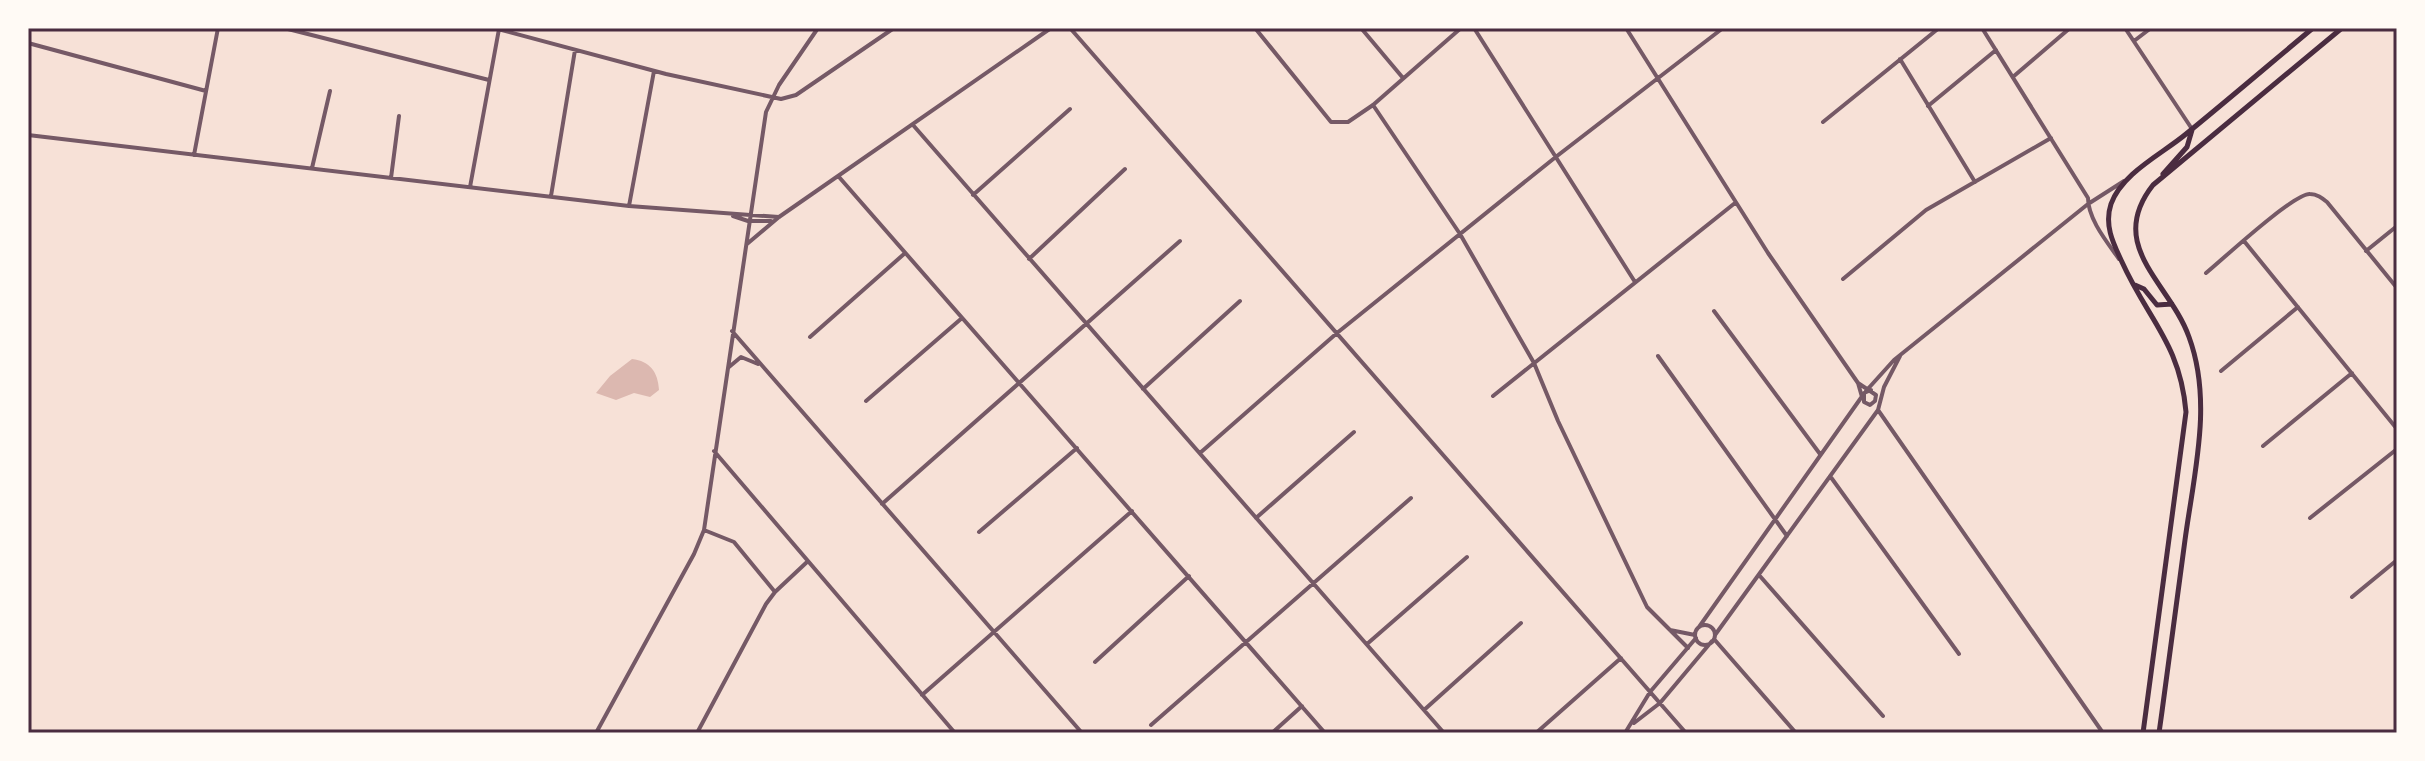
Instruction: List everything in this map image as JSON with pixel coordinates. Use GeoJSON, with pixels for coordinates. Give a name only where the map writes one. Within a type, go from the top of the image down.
{"type":"FeatureCollection","features":[{"type":"Feature","properties":{"kind":"main road"},"geometry":{"type":"LineString","coordinates":[[2143,733],[2186,412],[2185,391],[2172,349],[2122,264],[2108,221],[2115,196],[2130,177],[2313,28]]}},
{"type":"Feature","properties":{"kind":"main road"},"geometry":{"type":"LineString","coordinates":[[2159,733],[2202,410],[2197,365],[2189,335],[2142,259],[2136,240],[2137,219],[2146,195],[2161,178],[2342,28]]}},
{"type":"Feature","properties":{"kind":"main road"},"geometry":{"type":"LineString","coordinates":[[2161,178],[2166,168],[2187,147],[2192,129]]}},
{"type":"Feature","properties":{"kind":"main road"},"geometry":{"type":"LineString","coordinates":[[2135,285],[2144,289],[2154,304],[2173,306]]}},
{"type":"Feature","properties":{"kind":"street"},"geometry":{"type":"LineString","coordinates":[[194,155],[218,28]]}},
{"type":"Feature","properties":{"kind":"street"},"geometry":{"type":"LineString","coordinates":[[284,28],[489,80]]}},
{"type":"Feature","properties":{"kind":"street"},"geometry":{"type":"LineString","coordinates":[[470,187],[496,29],[654,71],[788,99],[894,28]]}},
{"type":"Feature","properties":{"kind":"street"},"geometry":{"type":"LineString","coordinates":[[744,248],[777,219],[1051,28]]}},
{"type":"Feature","properties":{"kind":"street"},"geometry":{"type":"LineString","coordinates":[[1070,28],[1686,733]]}},
{"type":"Feature","properties":{"kind":"street"},"geometry":{"type":"LineString","coordinates":[[1255,28],[1331,122],[1348,122],[1373,105],[1461,28]]}},
{"type":"Feature","properties":{"kind":"street"},"geometry":{"type":"LineString","coordinates":[[1361,28],[1403,78]]}},
{"type":"Feature","properties":{"kind":"street"},"geometry":{"type":"LineString","coordinates":[[1474,28],[1635,282]]}},
{"type":"Feature","properties":{"kind":"street"},"geometry":{"type":"LineString","coordinates":[[1626,28],[1768,253],[1865,393],[1867,404]]}},
{"type":"Feature","properties":{"kind":"street"},"geometry":{"type":"LineString","coordinates":[[1823,122],[1939,28]]}},
{"type":"Feature","properties":{"kind":"street"},"geometry":{"type":"LineString","coordinates":[[1982,28],[2088,198],[2098,227],[2122,264]]}},
{"type":"Feature","properties":{"kind":"street"},"geometry":{"type":"LineString","coordinates":[[2013,77],[2070,28]]}},
{"type":"Feature","properties":{"kind":"street"},"geometry":{"type":"LineString","coordinates":[[2125,28],[2192,129]]}},
{"type":"Feature","properties":{"kind":"street"},"geometry":{"type":"LineString","coordinates":[[2134,41],[2151,28]]}},
{"type":"Feature","properties":{"kind":"street"},"geometry":{"type":"LineString","coordinates":[[596,733],[694,554],[704,530],[766,112],[772,97],[816,29]]}},
{"type":"Feature","properties":{"kind":"street"},"geometry":{"type":"LineString","coordinates":[[1199,453],[1337,333],[1719,29]]}},
{"type":"Feature","properties":{"kind":"street"},"geometry":{"type":"LineString","coordinates":[[28,43],[206,91]]}},
{"type":"Feature","properties":{"kind":"street"},"geometry":{"type":"LineString","coordinates":[[551,196],[575,50]]}},
{"type":"Feature","properties":{"kind":"street"},"geometry":{"type":"LineString","coordinates":[[1928,106],[1996,50]]}},
{"type":"Feature","properties":{"kind":"street"},"geometry":{"type":"LineString","coordinates":[[1900,59],[1975,182]]}},
{"type":"Feature","properties":{"kind":"street"},"geometry":{"type":"LineString","coordinates":[[629,206],[654,71]]}},
{"type":"Feature","properties":{"kind":"street"},"geometry":{"type":"LineString","coordinates":[[312,168],[330,91]]}},
{"type":"Feature","properties":{"kind":"street"},"geometry":{"type":"LineString","coordinates":[[1373,105],[1460,234],[1534,363],[1558,421],[1647,607],[1688,648]]}},
{"type":"Feature","properties":{"kind":"street"},"geometry":{"type":"LineString","coordinates":[[973,195],[1070,109]]}},
{"type":"Feature","properties":{"kind":"street"},"geometry":{"type":"LineString","coordinates":[[391,178],[399,116]]}},
{"type":"Feature","properties":{"kind":"street"},"geometry":{"type":"LineString","coordinates":[[913,125],[1444,733]]}},
{"type":"Feature","properties":{"kind":"street"},"geometry":{"type":"LineString","coordinates":[[28,135],[629,206],[777,219]]}},
{"type":"Feature","properties":{"kind":"street"},"geometry":{"type":"LineString","coordinates":[[1843,279],[1926,210],[2051,138]]}},
{"type":"Feature","properties":{"kind":"street"},"geometry":{"type":"LineString","coordinates":[[1029,259],[1125,169]]}},
{"type":"Feature","properties":{"kind":"street"},"geometry":{"type":"LineString","coordinates":[[839,177],[1325,733]]}},
{"type":"Feature","properties":{"kind":"street"},"geometry":{"type":"LineString","coordinates":[[1625,733],[1650,692],[1696,637],[1699,627],[1774,518],[1880,373],[2088,204],[2130,177]]}},
{"type":"Feature","properties":{"kind":"street"},"geometry":{"type":"LineString","coordinates":[[2206,273],[2292,202],[2309,193],[2327,202],[2397,288]]}},
{"type":"Feature","properties":{"kind":"street"},"geometry":{"type":"LineString","coordinates":[[1493,396],[1736,203]]}},
{"type":"Feature","properties":{"kind":"street"},"geometry":{"type":"LineString","coordinates":[[2366,251],[2397,226]]}},
{"type":"Feature","properties":{"kind":"street"},"geometry":{"type":"LineString","coordinates":[[882,504],[1180,241]]}},
{"type":"Feature","properties":{"kind":"street"},"geometry":{"type":"LineString","coordinates":[[2244,241],[2397,429]]}},
{"type":"Feature","properties":{"kind":"street"},"geometry":{"type":"LineString","coordinates":[[810,337],[904,254]]}},
{"type":"Feature","properties":{"kind":"street"},"geometry":{"type":"LineString","coordinates":[[1143,389],[1240,301]]}},
{"type":"Feature","properties":{"kind":"street"},"geometry":{"type":"LineString","coordinates":[[2221,371],[2298,307]]}},
{"type":"Feature","properties":{"kind":"street"},"geometry":{"type":"LineString","coordinates":[[1714,311],[1821,454]]}},
{"type":"Feature","properties":{"kind":"street"},"geometry":{"type":"LineString","coordinates":[[866,401],[962,318]]}},
{"type":"Feature","properties":{"kind":"street"},"geometry":{"type":"LineString","coordinates":[[732,331],[1082,733]]}},
{"type":"Feature","properties":{"kind":"street"},"geometry":{"type":"LineString","coordinates":[[1632,724],[1660,703],[1759,575],[1878,410],[1884,387],[1901,354]]}},
{"type":"Feature","properties":{"kind":"street"},"geometry":{"type":"LineString","coordinates":[[1658,356],[1787,536]]}},
{"type":"Feature","properties":{"kind":"street"},"geometry":{"type":"LineString","coordinates":[[726,371],[735,359],[741,357],[760,365]]}},
{"type":"Feature","properties":{"kind":"street"},"geometry":{"type":"LineString","coordinates":[[2263,446],[2352,373]]}},
{"type":"Feature","properties":{"kind":"street"},"geometry":{"type":"LineString","coordinates":[[1865,393],[1877,397]]}},
{"type":"Feature","properties":{"kind":"street"},"geometry":{"type":"LineString","coordinates":[[1877,397],[1878,410]]}},
{"type":"Feature","properties":{"kind":"street"},"geometry":{"type":"LineString","coordinates":[[1867,404],[1874,403],[1877,397]]}},
{"type":"Feature","properties":{"kind":"street"},"geometry":{"type":"LineString","coordinates":[[1867,404],[1878,410],[2103,733]]}},
{"type":"Feature","properties":{"kind":"street"},"geometry":{"type":"LineString","coordinates":[[1256,518],[1354,432]]}},
{"type":"Feature","properties":{"kind":"street"},"geometry":{"type":"LineString","coordinates":[[979,532],[1077,448]]}},
{"type":"Feature","properties":{"kind":"street"},"geometry":{"type":"LineString","coordinates":[[2310,518],[2397,449]]}},
{"type":"Feature","properties":{"kind":"street"},"geometry":{"type":"LineString","coordinates":[[714,451],[955,733]]}},
{"type":"Feature","properties":{"kind":"street"},"geometry":{"type":"LineString","coordinates":[[1830,476],[1959,654]]}},
{"type":"Feature","properties":{"kind":"street"},"geometry":{"type":"LineString","coordinates":[[1151,725],[1411,498]]}},
{"type":"Feature","properties":{"kind":"street"},"geometry":{"type":"LineString","coordinates":[[922,695],[1132,511]]}},
{"type":"Feature","properties":{"kind":"street"},"geometry":{"type":"LineString","coordinates":[[704,530],[734,542],[775,592]]}},
{"type":"Feature","properties":{"kind":"street"},"geometry":{"type":"LineString","coordinates":[[1367,644],[1467,557]]}},
{"type":"Feature","properties":{"kind":"street"},"geometry":{"type":"LineString","coordinates":[[2352,597],[2397,560]]}},
{"type":"Feature","properties":{"kind":"street"},"geometry":{"type":"LineString","coordinates":[[697,733],[704,715],[775,592],[807,562]]}},
{"type":"Feature","properties":{"kind":"street"},"geometry":{"type":"LineString","coordinates":[[1759,575],[1883,716]]}},
{"type":"Feature","properties":{"kind":"street"},"geometry":{"type":"LineString","coordinates":[[1095,662],[1189,576]]}},
{"type":"Feature","properties":{"kind":"street"},"geometry":{"type":"LineString","coordinates":[[1424,710],[1521,623]]}},
{"type":"Feature","properties":{"kind":"street"},"geometry":{"type":"LineString","coordinates":[[1699,627],[1711,627],[1713,638],[1796,733]]}},
{"type":"Feature","properties":{"kind":"street"},"geometry":{"type":"LineString","coordinates":[[1669,630],[1696,637],[1703,644],[1713,638]]}},
{"type":"Feature","properties":{"kind":"street"},"geometry":{"type":"LineString","coordinates":[[1536,733],[1621,658]]}},
{"type":"Feature","properties":{"kind":"street"},"geometry":{"type":"LineString","coordinates":[[1272,733],[1302,706]]}},
{"type":"Feature","properties":{"kind":"shaded area"},"geometry":{"type":"Polygon","coordinates":[[[632,359],[652,368],[659,390],[650,397],[634,393],[616,400],[596,393],[610,376],[632,359]]]}}]}
